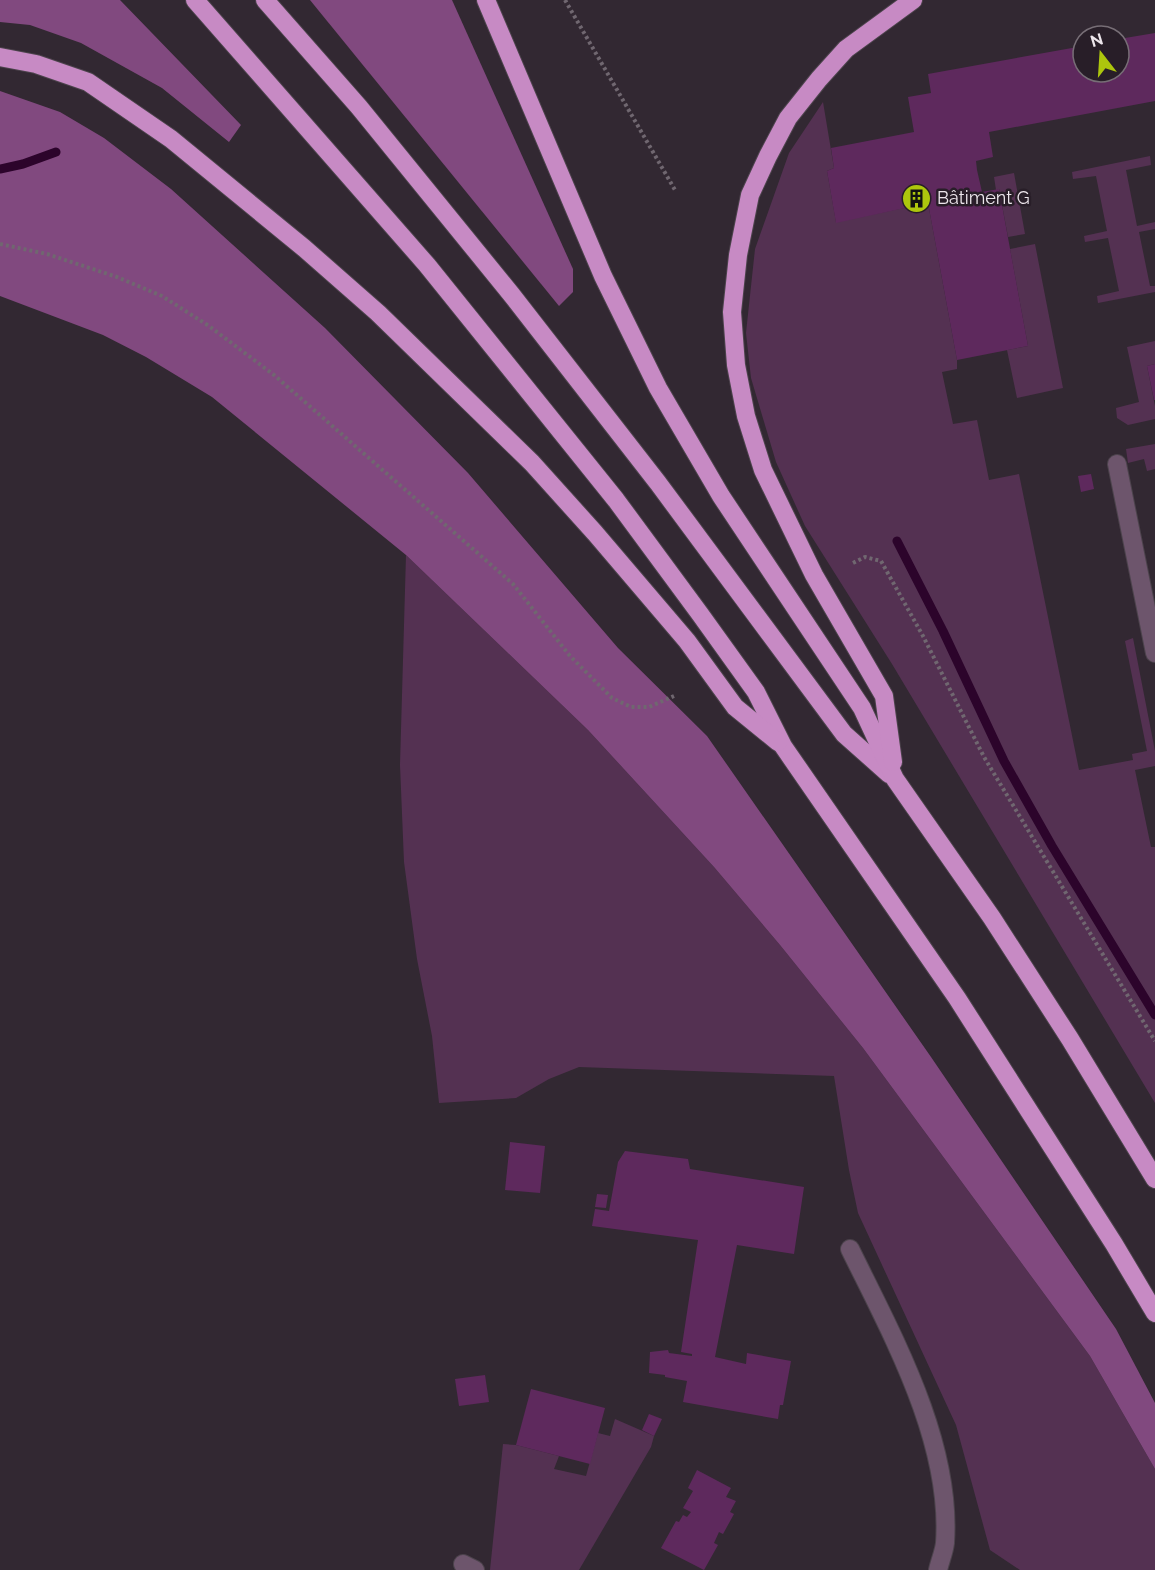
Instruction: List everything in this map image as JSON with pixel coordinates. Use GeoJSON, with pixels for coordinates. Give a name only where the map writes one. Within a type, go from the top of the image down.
{"type":"FeatureCollection","features":[{"type":"Feature","properties":{"kind":"highway"},"geometry":{"type":"LineString","coordinates":[[195,0],[427,265],[616,500],[756,692],[783,746],[963,1008],[1114,1244],[1155,1313]]}},
{"type":"Feature","properties":{"kind":"highway"},"geometry":{"type":"LineString","coordinates":[[265,0],[359,106],[511,294],[658,483],[844,734],[895,779]]}},
{"type":"Feature","properties":{"kind":"highway"},"geometry":{"type":"LineString","coordinates":[[488,0],[603,276],[658,388],[722,496],[862,708],[895,779],[999,928],[1155,1179]]}},
{"type":"Feature","properties":{"kind":"highway"},"geometry":{"type":"LineString","coordinates":[[895,779],[884,696],[814,575],[763,470],[746,416],[736,365],[732,312],[738,255],[750,195],[788,118],[846,49],[913,0]]}},
{"type":"Feature","properties":{"kind":"highway"},"geometry":{"type":"LineString","coordinates":[[0,57],[36,64],[88,82],[171,139],[329,269],[378,313],[532,463],[596,532],[687,640],[735,707],[783,746]]}},
{"type":"Feature","properties":{"kind":"street"},"geometry":{"type":"LineString","coordinates":[[1117,464],[1152,624],[1155,653]]}},
{"type":"Feature","properties":{"kind":"street"},"geometry":{"type":"LineString","coordinates":[[850,1249],[894,1339],[932,1437],[945,1510],[945,1545],[938,1570]]}},
{"type":"Feature","properties":{"kind":"path"},"geometry":{"type":"LineString","coordinates":[[566,0],[675,190]]}},
{"type":"Feature","properties":{"kind":"path"},"geometry":{"type":"LineString","coordinates":[[0,244],[47,254],[117,277],[162,296],[209,326],[274,375],[513,585],[570,656],[612,698],[631,707],[650,707],[674,696]]}},
{"type":"Feature","properties":{"kind":"path"},"geometry":{"type":"LineString","coordinates":[[853,562],[865,557],[881,561],[923,636],[984,757],[1155,1041]]}},
{"type":"Feature","properties":{"kind":"shaded area"},"geometry":{"type":"Polygon","coordinates":[[[0,0],[120,0],[241,125],[229,142],[162,88],[81,43],[30,25],[0,22],[0,0]]]}},
{"type":"Feature","properties":{"kind":"shaded area"},"geometry":{"type":"Polygon","coordinates":[[[310,0],[452,0],[573,269],[573,292],[559,306],[310,0]]]}},
{"type":"Feature","properties":{"kind":"shaded area"},"geometry":{"type":"Polygon","coordinates":[[[0,91],[60,112],[104,138],[171,189],[325,328],[468,473],[618,648],[707,736],[931,1057],[1116,1329],[1155,1403],[1155,1469],[1090,1356],[863,1048],[714,867],[588,730],[406,555],[212,397],[146,357],[103,335],[0,296],[0,91]]]}},
{"type":"Feature","properties":{"kind":"shaded area"},"geometry":{"type":"Polygon","coordinates":[[[823,102],[834,168],[827,171],[836,222],[928,203],[957,360],[957,369],[942,372],[953,424],[977,420],[989,480],[1019,474],[1079,770],[1133,760],[1132,754],[1147,751],[1125,641],[1133,638],[1155,751],[1155,766],[1135,770],[1151,847],[1155,847],[1155,1103],[892,664],[805,526],[776,462],[751,378],[746,333],[755,249],[789,153],[823,102]]]}},
{"type":"Feature","properties":{"kind":"shaded area"},"geometry":{"type":"Polygon","coordinates":[[[1150,156],[1151,165],[1126,170],[1137,226],[1155,222],[1155,229],[1139,232],[1150,286],[1155,286],[1155,292],[1098,303],[1097,296],[1119,291],[1108,238],[1085,242],[1084,236],[1107,231],[1096,176],[1073,179],[1072,172],[1150,156]]]}},
{"type":"Feature","properties":{"kind":"shaded area"},"geometry":{"type":"Polygon","coordinates":[[[1014,173],[1025,234],[1008,237],[999,189],[996,190],[994,177],[1014,173]]]}},
{"type":"Feature","properties":{"kind":"shaded area"},"geometry":{"type":"Polygon","coordinates":[[[1035,244],[1063,388],[1017,398],[1007,350],[1028,346],[1010,249],[1035,244]]]}},
{"type":"Feature","properties":{"kind":"shaded area"},"geometry":{"type":"Polygon","coordinates":[[[1155,341],[1155,364],[1147,366],[1155,406],[1155,419],[1128,425],[1117,418],[1116,408],[1139,402],[1127,347],[1155,341]]]}},
{"type":"Feature","properties":{"kind":"shaded area"},"geometry":{"type":"Polygon","coordinates":[[[1155,444],[1155,469],[1147,471],[1144,459],[1128,463],[1126,449],[1155,444]]]}},
{"type":"Feature","properties":{"kind":"shaded area"},"geometry":{"type":"Polygon","coordinates":[[[406,555],[588,730],[714,867],[863,1048],[1090,1356],[1155,1469],[1155,1570],[1020,1570],[990,1550],[956,1425],[858,1213],[834,1076],[579,1067],[549,1079],[516,1098],[439,1103],[432,1036],[417,959],[404,862],[400,765],[406,555]]]}},
{"type":"Feature","properties":{"kind":"shaded area"},"geometry":{"type":"Polygon","coordinates":[[[615,1419],[654,1436],[651,1447],[579,1570],[490,1570],[503,1444],[559,1456],[554,1469],[586,1476],[598,1433],[610,1436],[615,1419]]]}},
{"type":"Feature","properties":{"kind":"building","name":"Bâtiment G"},"geometry":{"type":"Polygon","coordinates":[[[1155,33],[1155,101],[989,132],[993,157],[976,161],[977,170],[982,192],[999,189],[1028,346],[957,360],[928,203],[836,223],[827,171],[834,168],[831,148],[914,132],[908,97],[931,93],[928,74],[1071,48],[1071,84],[1131,84],[1131,37],[1155,33]]]}},
{"type":"Feature","properties":{"kind":"building"},"geometry":{"type":"Polygon","coordinates":[[[1155,364],[1155,400],[1154,400],[1147,366],[1155,364]]]}},
{"type":"Feature","properties":{"kind":"building"},"geometry":{"type":"Polygon","coordinates":[[[1091,474],[1094,489],[1081,492],[1078,476],[1091,474]]]}},
{"type":"Feature","properties":{"kind":"building"},"geometry":{"type":"Polygon","coordinates":[[[510,1142],[545,1146],[540,1193],[505,1190],[510,1142]]]}},
{"type":"Feature","properties":{"kind":"building"},"geometry":{"type":"Polygon","coordinates":[[[625,1151],[688,1159],[690,1169],[804,1187],[794,1254],[737,1245],[715,1357],[746,1364],[747,1353],[791,1361],[783,1405],[780,1405],[778,1419],[683,1402],[687,1381],[649,1373],[650,1352],[668,1350],[669,1353],[692,1356],[692,1354],[681,1352],[698,1240],[592,1226],[595,1209],[609,1211],[618,1162],[625,1151]]]}},
{"type":"Feature","properties":{"kind":"building"},"geometry":{"type":"Polygon","coordinates":[[[597,1194],[608,1195],[606,1208],[595,1207],[597,1194]]]}},
{"type":"Feature","properties":{"kind":"building"},"geometry":{"type":"Polygon","coordinates":[[[485,1375],[489,1402],[459,1406],[455,1379],[485,1375]]]}},
{"type":"Feature","properties":{"kind":"building"},"geometry":{"type":"Polygon","coordinates":[[[531,1389],[605,1408],[590,1464],[516,1445],[531,1389]]]}},
{"type":"Feature","properties":{"kind":"building"},"geometry":{"type":"Polygon","coordinates":[[[649,1414],[662,1419],[654,1436],[642,1430],[649,1414]]]}},
{"type":"Feature","properties":{"kind":"building"},"geometry":{"type":"Polygon","coordinates":[[[697,1470],[731,1488],[726,1497],[736,1501],[730,1512],[734,1514],[723,1534],[719,1532],[714,1543],[718,1545],[704,1570],[661,1548],[676,1521],[679,1522],[683,1515],[687,1517],[691,1512],[683,1508],[693,1491],[688,1488],[697,1470]]]}},
{"type":"Feature","properties":{"kind":"waterway"},"geometry":{"type":"LineString","coordinates":[[0,169],[23,164],[56,152]]}},
{"type":"Feature","properties":{"kind":"waterway"},"geometry":{"type":"LineString","coordinates":[[897,541],[943,631],[1004,761],[1052,846],[1155,1015]]}},
{"type":"Feature","properties":{"kind":"place","name":"Bâtiment G"},"geometry":{"type":"Point","coordinates":[916,198]}}]}
